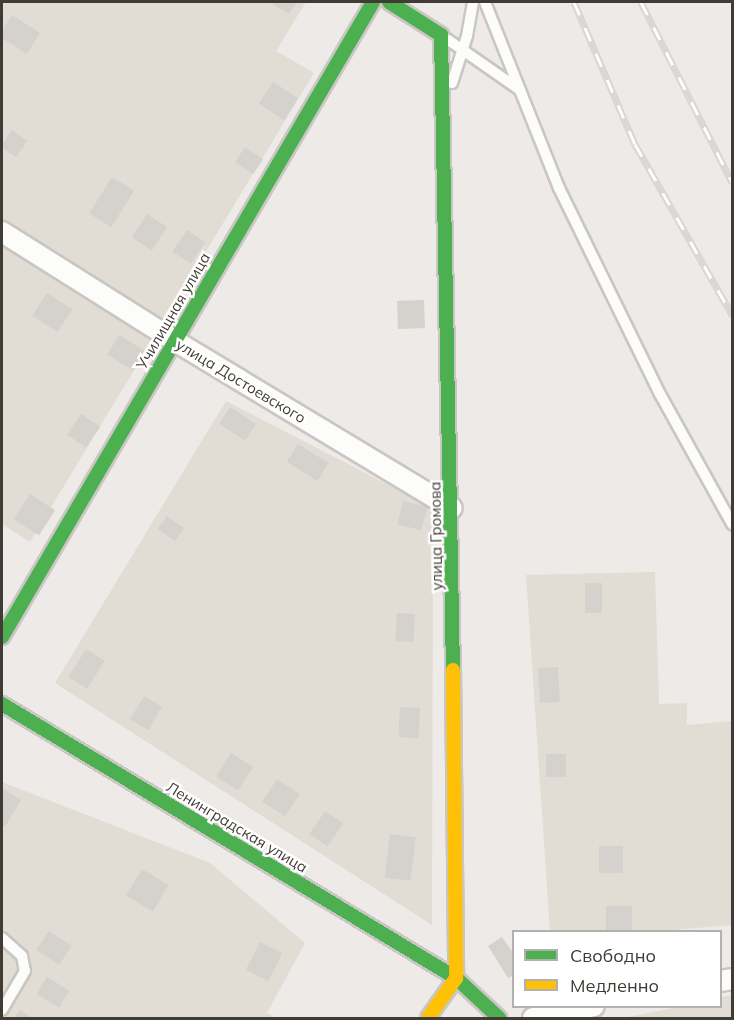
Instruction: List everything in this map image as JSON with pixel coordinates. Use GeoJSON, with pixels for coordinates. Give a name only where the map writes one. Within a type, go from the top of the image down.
{"type":"FeatureCollection","features":[{"type":"Feature","properties":{"kind":"street","name":"Училищная улица"},"geometry":{"type":"LineString","coordinates":[[2,637],[373,2]]}},
{"type":"Feature","properties":{"kind":"street"},"geometry":{"type":"LineString","coordinates":[[389,2],[441,35]]}},
{"type":"Feature","properties":{"kind":"street","name":"улица Громова"},"geometry":{"type":"LineString","coordinates":[[441,35],[452,508],[456,978]]}},
{"type":"Feature","properties":{"kind":"street","name":"улица Достоевского"},"geometry":{"type":"LineString","coordinates":[[2,232],[175,341],[452,508]]}},
{"type":"Feature","properties":{"kind":"street","name":"Ленинградская улица"},"geometry":{"type":"LineString","coordinates":[[2,704],[456,978]]}},
{"type":"Feature","properties":{"kind":"street"},"geometry":{"type":"LineString","coordinates":[[428,1018],[456,978],[499,1018]]}},
{"type":"Feature","properties":{"kind":"street"},"geometry":{"type":"LineString","coordinates":[[533,1018],[584,1008]]}},
{"type":"Feature","properties":{"kind":"lane"},"geometry":{"type":"LineString","coordinates":[[442,112],[463,50],[473,2]]}},
{"type":"Feature","properties":{"kind":"lane"},"geometry":{"type":"LineString","coordinates":[[485,2],[559,188],[655,384],[732,524]]}},
{"type":"Feature","properties":{"kind":"lane"},"geometry":{"type":"LineString","coordinates":[[441,35],[520,90]]}},
{"type":"Feature","properties":{"kind":"lane"},"geometry":{"type":"LineString","coordinates":[[2,938],[22,956],[25,971],[2,1010]]}},
{"type":"Feature","properties":{"kind":"shaded area"},"geometry":{"type":"Polygon","coordinates":[[[2,2],[306,2],[276,51],[314,73],[30,542],[2,524],[2,2]]]}},
{"type":"Feature","properties":{"kind":"shaded area"},"geometry":{"type":"Polygon","coordinates":[[[226,401],[433,508],[432,925],[55,683],[226,401]]]}},
{"type":"Feature","properties":{"kind":"shaded area"},"geometry":{"type":"Polygon","coordinates":[[[655,572],[659,704],[687,703],[687,725],[732,721],[732,925],[672,930],[550,930],[526,575],[655,572]]]}},
{"type":"Feature","properties":{"kind":"shaded area"},"geometry":{"type":"Polygon","coordinates":[[[2,782],[210,863],[305,943],[267,1013],[276,1018],[2,1018],[2,782]]]}},
{"type":"Feature","properties":{"kind":"shaded area"},"geometry":{"type":"Polygon","coordinates":[[[732,995],[732,1018],[623,1018],[673,1008],[722,1008],[722,997],[732,995]]]}},
{"type":"Feature","properties":{"kind":"building"},"geometry":{"type":"Polygon","coordinates":[[[269,2],[297,2],[289,14],[269,2]]]}},
{"type":"Feature","properties":{"kind":"building"},"geometry":{"type":"Polygon","coordinates":[[[12,15],[40,33],[27,54],[2,38],[2,31],[12,15]]]}},
{"type":"Feature","properties":{"kind":"building"},"geometry":{"type":"Polygon","coordinates":[[[273,82],[298,98],[284,120],[259,104],[273,82]]]}},
{"type":"Feature","properties":{"kind":"building"},"geometry":{"type":"Polygon","coordinates":[[[12,130],[28,141],[16,157],[2,147],[12,130]]]}},
{"type":"Feature","properties":{"kind":"building"},"geometry":{"type":"Polygon","coordinates":[[[245,147],[263,159],[253,174],[235,162],[245,147]]]}},
{"type":"Feature","properties":{"kind":"building"},"geometry":{"type":"Polygon","coordinates":[[[112,177],[134,191],[111,227],[89,213],[112,177]]]}},
{"type":"Feature","properties":{"kind":"building"},"geometry":{"type":"Polygon","coordinates":[[[147,214],[167,227],[152,251],[132,237],[147,214]]]}},
{"type":"Feature","properties":{"kind":"building"},"geometry":{"type":"Polygon","coordinates":[[[187,230],[205,242],[191,264],[172,252],[187,230]]]}},
{"type":"Feature","properties":{"kind":"building"},"geometry":{"type":"Polygon","coordinates":[[[47,293],[72,309],[57,332],[32,316],[47,293]]]}},
{"type":"Feature","properties":{"kind":"building"},"geometry":{"type":"Polygon","coordinates":[[[424,300],[425,328],[398,329],[397,301],[424,300]]]}},
{"type":"Feature","properties":{"kind":"building"},"geometry":{"type":"Polygon","coordinates":[[[119,335],[146,351],[134,371],[107,355],[119,335]]]}},
{"type":"Feature","properties":{"kind":"building"},"geometry":{"type":"Polygon","coordinates":[[[230,407],[256,424],[245,441],[219,424],[230,407]]]}},
{"type":"Feature","properties":{"kind":"building"},"geometry":{"type":"Polygon","coordinates":[[[81,414],[100,427],[86,448],[67,435],[81,414]]]}},
{"type":"Feature","properties":{"kind":"building"},"geometry":{"type":"Polygon","coordinates":[[[298,444],[329,463],[317,481],[287,462],[298,444]]]}},
{"type":"Feature","properties":{"kind":"building"},"geometry":{"type":"Polygon","coordinates":[[[30,494],[55,510],[39,535],[14,519],[30,494]]]}},
{"type":"Feature","properties":{"kind":"building"},"geometry":{"type":"Polygon","coordinates":[[[403,501],[427,507],[421,530],[397,524],[403,501]]]}},
{"type":"Feature","properties":{"kind":"building"},"geometry":{"type":"Polygon","coordinates":[[[167,516],[184,528],[175,541],[158,529],[167,516]]]}},
{"type":"Feature","properties":{"kind":"building"},"geometry":{"type":"Polygon","coordinates":[[[585,583],[602,583],[602,613],[585,613],[585,583]]]}},
{"type":"Feature","properties":{"kind":"building"},"geometry":{"type":"Polygon","coordinates":[[[397,613],[415,614],[414,642],[396,641],[397,613]]]}},
{"type":"Feature","properties":{"kind":"building"},"geometry":{"type":"Polygon","coordinates":[[[86,649],[105,661],[87,689],[69,677],[86,649]]]}},
{"type":"Feature","properties":{"kind":"building"},"geometry":{"type":"Polygon","coordinates":[[[558,667],[560,702],[540,703],[538,668],[558,667]]]}},
{"type":"Feature","properties":{"kind":"building"},"geometry":{"type":"Polygon","coordinates":[[[144,696],[162,707],[148,730],[130,719],[144,696]]]}},
{"type":"Feature","properties":{"kind":"building"},"geometry":{"type":"Polygon","coordinates":[[[400,707],[420,708],[418,738],[398,737],[400,707]]]}},
{"type":"Feature","properties":{"kind":"building"},"geometry":{"type":"Polygon","coordinates":[[[231,753],[253,767],[238,791],[216,777],[231,753]]]}},
{"type":"Feature","properties":{"kind":"building"},"geometry":{"type":"Polygon","coordinates":[[[546,754],[566,754],[566,777],[546,777],[546,754]]]}},
{"type":"Feature","properties":{"kind":"building"},"geometry":{"type":"Polygon","coordinates":[[[277,779],[300,794],[285,816],[262,802],[277,779]]]}},
{"type":"Feature","properties":{"kind":"building"},"geometry":{"type":"Polygon","coordinates":[[[2,788],[21,800],[5,827],[2,824],[2,788]]]}},
{"type":"Feature","properties":{"kind":"building"},"geometry":{"type":"Polygon","coordinates":[[[325,811],[343,823],[328,847],[309,834],[325,811]]]}},
{"type":"Feature","properties":{"kind":"building"},"geometry":{"type":"Polygon","coordinates":[[[390,834],[416,837],[410,881],[385,878],[390,834]]]}},
{"type":"Feature","properties":{"kind":"building"},"geometry":{"type":"Polygon","coordinates":[[[599,846],[623,846],[623,873],[599,873],[599,846]]]}},
{"type":"Feature","properties":{"kind":"building"},"geometry":{"type":"Polygon","coordinates":[[[142,869],[169,885],[153,912],[126,896],[142,869]]]}},
{"type":"Feature","properties":{"kind":"building"},"geometry":{"type":"Polygon","coordinates":[[[606,906],[632,906],[632,930],[606,930],[606,906]]]}},
{"type":"Feature","properties":{"kind":"building"},"geometry":{"type":"Polygon","coordinates":[[[49,931],[72,946],[59,965],[36,950],[49,931]]]}},
{"type":"Feature","properties":{"kind":"building"},"geometry":{"type":"Polygon","coordinates":[[[502,937],[512,951],[512,976],[508,978],[488,946],[502,937]]]}},
{"type":"Feature","properties":{"kind":"building"},"geometry":{"type":"Polygon","coordinates":[[[260,942],[282,953],[268,981],[246,970],[260,942]]]}},
{"type":"Feature","properties":{"kind":"building"},"geometry":{"type":"Polygon","coordinates":[[[47,977],[69,990],[59,1008],[37,994],[47,977]]]}},
{"type":"Feature","properties":{"kind":"building"},"geometry":{"type":"Polygon","coordinates":[[[20,1010],[32,1018],[14,1018],[20,1010]]]}},
{"type":"Feature","properties":{"kind":"railway"},"geometry":{"type":"LineString","coordinates":[[574,2],[635,144],[732,315]]}},
{"type":"Feature","properties":{"kind":"railway"},"geometry":{"type":"LineString","coordinates":[[641,2],[732,182]]}},
{"type":"Feature","properties":{"kind":"traffic: fast"},"geometry":{"type":"LineString","coordinates":[[2,637],[373,2]]}},
{"type":"Feature","properties":{"kind":"traffic: fast"},"geometry":{"type":"LineString","coordinates":[[389,2],[441,35],[453,670]]}},
{"type":"Feature","properties":{"kind":"traffic: fast"},"geometry":{"type":"LineString","coordinates":[[2,704],[456,978],[499,1018]]}},
{"type":"Feature","properties":{"kind":"traffic: slow"},"geometry":{"type":"LineString","coordinates":[[453,670],[456,978]]}},
{"type":"Feature","properties":{"kind":"traffic: slow"},"geometry":{"type":"LineString","coordinates":[[428,1018],[456,978]]}}]}
